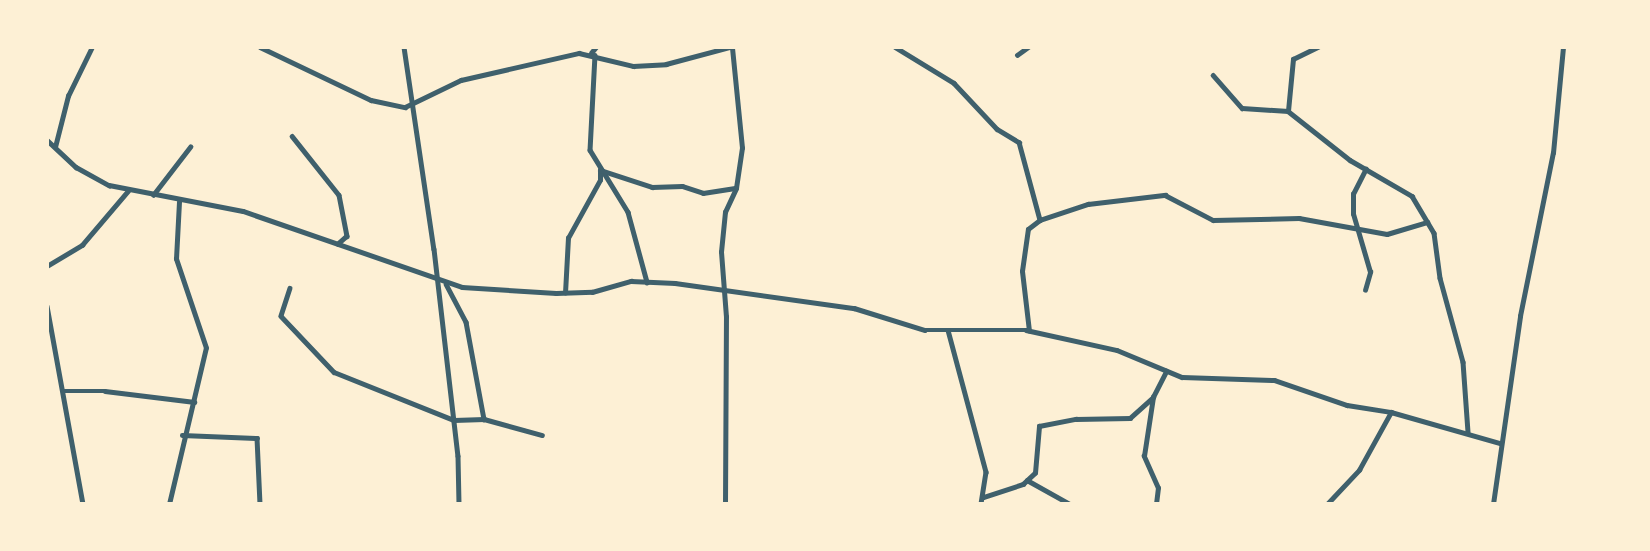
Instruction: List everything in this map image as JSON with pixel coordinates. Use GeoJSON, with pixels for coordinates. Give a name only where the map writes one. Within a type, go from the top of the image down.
{"type":"FeatureCollection","features":[{"type":"Feature","properties":{"kind":"street"},"geometry":{"type":"LineString","coordinates":[[55,147],[68,96],[92,47]]}},
{"type":"Feature","properties":{"kind":"street"},"geometry":{"type":"LineString","coordinates":[[260,47],[371,100],[405,107],[461,80],[593,54],[621,66],[666,64],[731,47],[742,148],[736,188],[722,226],[722,290],[726,317],[725,504]]}},
{"type":"Feature","properties":{"kind":"street"},"geometry":{"type":"LineString","coordinates":[[404,47],[415,104],[454,420],[459,504]]}},
{"type":"Feature","properties":{"kind":"street"},"geometry":{"type":"LineString","coordinates":[[596,47],[593,54],[590,150],[628,212],[647,282]]}},
{"type":"Feature","properties":{"kind":"street"},"geometry":{"type":"LineString","coordinates":[[895,47],[960,88],[982,115],[1022,145],[1031,197],[1040,220]]}},
{"type":"Feature","properties":{"kind":"street"},"geometry":{"type":"LineString","coordinates":[[1017,55],[1028,47]]}},
{"type":"Feature","properties":{"kind":"street"},"geometry":{"type":"LineString","coordinates":[[1288,111],[1293,59],[1318,47]]}},
{"type":"Feature","properties":{"kind":"street"},"geometry":{"type":"LineString","coordinates":[[1493,504],[1500,443],[1553,153],[1563,47]]}},
{"type":"Feature","properties":{"kind":"street"},"geometry":{"type":"LineString","coordinates":[[1213,75],[1242,108],[1288,111],[1366,169],[1412,195],[1434,233],[1440,278],[1463,362],[1468,432]]}},
{"type":"Feature","properties":{"kind":"street"},"geometry":{"type":"LineString","coordinates":[[292,136],[339,195],[347,236],[338,245]]}},
{"type":"Feature","properties":{"kind":"street"},"geometry":{"type":"LineString","coordinates":[[47,140],[92,177],[128,191],[178,202],[243,211],[338,245],[390,259],[446,284],[565,293],[647,282],[854,308],[909,326],[948,330],[1029,331],[1117,349],[1166,371],[1210,380],[1274,380],[1347,405],[1391,412],[1500,443]]}},
{"type":"Feature","properties":{"kind":"street"},"geometry":{"type":"LineString","coordinates":[[153,195],[190,147]]}},
{"type":"Feature","properties":{"kind":"street"},"geometry":{"type":"LineString","coordinates":[[1365,290],[1370,272],[1357,232],[1353,194],[1366,169]]}},
{"type":"Feature","properties":{"kind":"street"},"geometry":{"type":"LineString","coordinates":[[600,170],[652,187],[682,186],[703,193],[736,188]]}},
{"type":"Feature","properties":{"kind":"street"},"geometry":{"type":"LineString","coordinates":[[565,293],[569,238],[600,180],[600,170]]}},
{"type":"Feature","properties":{"kind":"street"},"geometry":{"type":"LineString","coordinates":[[47,266],[82,245],[128,191]]}},
{"type":"Feature","properties":{"kind":"street"},"geometry":{"type":"LineString","coordinates":[[1029,331],[1022,271],[1028,229],[1040,220],[1088,204],[1152,194],[1174,198],[1213,220],[1299,218],[1357,232],[1387,234],[1427,222]]}},
{"type":"Feature","properties":{"kind":"street"},"geometry":{"type":"LineString","coordinates":[[169,504],[183,435],[195,402],[206,348],[176,259],[178,202]]}},
{"type":"Feature","properties":{"kind":"street"},"geometry":{"type":"LineString","coordinates":[[446,284],[466,322],[484,419]]}},
{"type":"Feature","properties":{"kind":"street"},"geometry":{"type":"LineString","coordinates":[[290,288],[281,316],[334,372],[454,420],[484,419],[542,435]]}},
{"type":"Feature","properties":{"kind":"street"},"geometry":{"type":"LineString","coordinates":[[47,306],[83,504]]}},
{"type":"Feature","properties":{"kind":"street"},"geometry":{"type":"LineString","coordinates":[[948,330],[986,472],[981,504]]}},
{"type":"Feature","properties":{"kind":"street"},"geometry":{"type":"LineString","coordinates":[[1156,504],[1158,488],[1144,456],[1153,397],[1166,371]]}},
{"type":"Feature","properties":{"kind":"street"},"geometry":{"type":"LineString","coordinates":[[63,391],[105,391],[195,402]]}},
{"type":"Feature","properties":{"kind":"street"},"geometry":{"type":"LineString","coordinates":[[984,497],[1027,480],[1038,463],[1040,426],[1076,419],[1130,418],[1153,397]]}},
{"type":"Feature","properties":{"kind":"street"},"geometry":{"type":"LineString","coordinates":[[1327,504],[1359,470],[1391,412]]}},
{"type":"Feature","properties":{"kind":"street"},"geometry":{"type":"LineString","coordinates":[[183,435],[257,438],[260,504]]}},
{"type":"Feature","properties":{"kind":"street"},"geometry":{"type":"LineString","coordinates":[[1027,480],[1070,504]]}}]}
